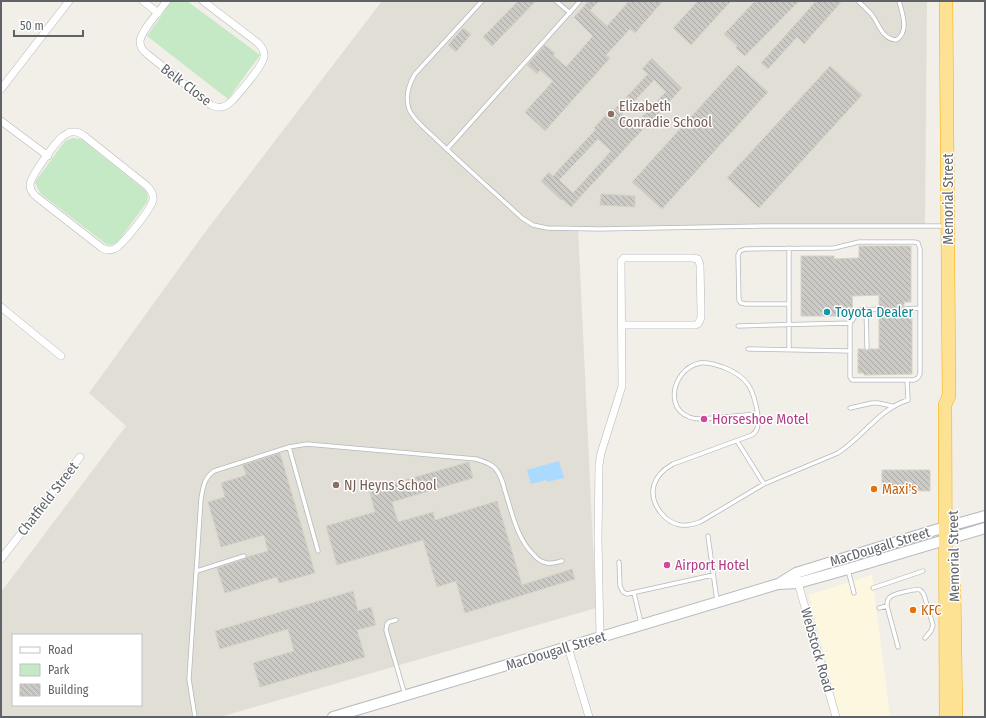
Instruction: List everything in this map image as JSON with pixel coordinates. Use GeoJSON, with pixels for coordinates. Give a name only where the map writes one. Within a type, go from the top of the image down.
{"type":"FeatureCollection","features":[{"type":"Feature","properties":{"kind":"highway","name":"Memorial Street"},"geometry":{"type":"LineString","coordinates":[[946,1],[949,396],[945,405],[956,717]]}},
{"type":"Feature","properties":{"kind":"highway","name":"Memorial Street"},"geometry":{"type":"LineString","coordinates":[[946,717],[949,532]]}},
{"type":"Feature","properties":{"kind":"street"},"geometry":{"type":"LineString","coordinates":[[1,89],[69,1]]}},
{"type":"Feature","properties":{"kind":"street"},"geometry":{"type":"LineString","coordinates":[[143,1],[158,13]]}},
{"type":"Feature","properties":{"kind":"street","name":"Belk Close"},"geometry":{"type":"LineString","coordinates":[[167,1],[142,34],[140,42],[142,49],[211,105],[219,108],[230,104],[260,67],[264,57],[264,52],[258,42],[204,1]]}},
{"type":"Feature","properties":{"kind":"street"},"geometry":{"type":"LineString","coordinates":[[1,121],[48,156]]}},
{"type":"Feature","properties":{"kind":"street"},"geometry":{"type":"LineString","coordinates":[[70,132],[77,132],[87,137],[151,190],[153,199],[150,207],[124,241],[117,247],[110,250],[102,248],[32,192],[30,185],[31,181],[48,156],[62,137],[70,132]]}},
{"type":"Feature","properties":{"kind":"street"},"geometry":{"type":"LineString","coordinates":[[600,638],[598,539],[599,465],[601,453],[622,386],[621,263],[622,259],[698,259],[700,265],[701,318],[698,324],[622,325]]}},
{"type":"Feature","properties":{"kind":"street"},"geometry":{"type":"LineString","coordinates":[[1,307],[61,356]]}},
{"type":"Feature","properties":{"kind":"street","name":"Chatfield Street"},"geometry":{"type":"LineString","coordinates":[[1,560],[80,457]]}},
{"type":"Feature","properties":{"kind":"street","name":"MacDougall Street"},"geometry":{"type":"LineString","coordinates":[[797,578],[848,569],[949,532],[985,516]]}},
{"type":"Feature","properties":{"kind":"street","name":"MacDougall Street"},"geometry":{"type":"LineString","coordinates":[[333,717],[949,532],[985,528]]}},
{"type":"Feature","properties":{"kind":"street","name":"Webstock Road"},"geometry":{"type":"LineString","coordinates":[[797,578],[836,717]]}},
{"type":"Feature","properties":{"kind":"street"},"geometry":{"type":"LineString","coordinates":[[568,647],[589,717]]}},
{"type":"Feature","properties":{"kind":"lane"},"geometry":{"type":"LineString","coordinates":[[482,1],[415,74],[410,82],[408,93],[409,109],[418,121],[447,149],[527,222],[533,225],[547,228],[599,229],[768,226],[948,226]]}},
{"type":"Feature","properties":{"kind":"lane"},"geometry":{"type":"LineString","coordinates":[[556,1],[570,13]]}},
{"type":"Feature","properties":{"kind":"lane"},"geometry":{"type":"LineString","coordinates":[[447,149],[580,1]]}},
{"type":"Feature","properties":{"kind":"lane"},"geometry":{"type":"LineString","coordinates":[[858,1],[872,14],[885,35],[896,40],[902,35],[904,29],[899,1]]}},
{"type":"Feature","properties":{"kind":"lane"},"geometry":{"type":"LineString","coordinates":[[789,304],[741,303],[739,300],[738,255],[740,251],[745,249],[834,248],[859,242],[916,242],[920,249],[920,376],[916,379],[907,380],[852,380],[850,377],[850,323]]}},
{"type":"Feature","properties":{"kind":"lane"},"geometry":{"type":"LineString","coordinates":[[788,248],[789,350]]}},
{"type":"Feature","properties":{"kind":"lane"},"geometry":{"type":"LineString","coordinates":[[904,309],[920,308]]}},
{"type":"Feature","properties":{"kind":"lane"},"geometry":{"type":"LineString","coordinates":[[738,326],[850,323],[854,320],[858,311],[862,309],[879,309]]}},
{"type":"Feature","properties":{"kind":"lane"},"geometry":{"type":"LineString","coordinates":[[866,309],[867,348]]}},
{"type":"Feature","properties":{"kind":"lane"},"geometry":{"type":"LineString","coordinates":[[748,349],[850,351]]}},
{"type":"Feature","properties":{"kind":"lane"},"geometry":{"type":"LineString","coordinates":[[757,414],[702,419],[690,418],[681,412],[677,407],[674,397],[676,386],[682,375],[691,367],[701,363],[714,364],[735,372],[748,384],[753,394],[757,414],[758,425],[757,431],[748,438],[690,457],[668,467],[659,476],[654,486],[652,497],[657,508],[664,517],[672,523],[682,526],[688,526],[700,522],[764,484],[838,453],[892,406],[908,400],[907,380]]}},
{"type":"Feature","properties":{"kind":"lane"},"geometry":{"type":"LineString","coordinates":[[850,408],[875,402],[892,406]]}},
{"type":"Feature","properties":{"kind":"lane"},"geometry":{"type":"LineString","coordinates":[[737,441],[764,484]]}},
{"type":"Feature","properties":{"kind":"lane"},"geometry":{"type":"LineString","coordinates":[[195,717],[190,679],[202,499],[207,477],[218,469],[289,447],[307,444],[476,459],[486,462],[495,468],[501,477],[520,536],[527,548],[536,558],[545,563],[562,561]]}},
{"type":"Feature","properties":{"kind":"lane"},"geometry":{"type":"LineString","coordinates":[[289,447],[318,551]]}},
{"type":"Feature","properties":{"kind":"lane"},"geometry":{"type":"LineString","coordinates":[[708,536],[717,602]]}},
{"type":"Feature","properties":{"kind":"lane"},"geometry":{"type":"LineString","coordinates":[[197,571],[244,556]]}},
{"type":"Feature","properties":{"kind":"lane"},"geometry":{"type":"LineString","coordinates":[[619,562],[620,586],[622,591],[627,594],[713,575]]}},
{"type":"Feature","properties":{"kind":"lane"},"geometry":{"type":"LineString","coordinates":[[848,569],[854,593]]}},
{"type":"Feature","properties":{"kind":"lane"},"geometry":{"type":"LineString","coordinates":[[873,588],[923,571]]}},
{"type":"Feature","properties":{"kind":"lane"},"geometry":{"type":"LineString","coordinates":[[898,647],[886,606],[887,600],[891,596],[916,589],[921,590],[924,595],[933,625],[931,631],[925,638]]}},
{"type":"Feature","properties":{"kind":"lane"},"geometry":{"type":"LineString","coordinates":[[634,593],[642,625]]}},
{"type":"Feature","properties":{"kind":"lane"},"geometry":{"type":"LineString","coordinates":[[879,608],[886,606]]}},
{"type":"Feature","properties":{"kind":"lane"},"geometry":{"type":"LineString","coordinates":[[396,620],[388,622],[386,630],[405,696]]}},
{"type":"Feature","properties":{"kind":"shaded area","name":"NJ Heyns School"},"geometry":{"type":"Polygon","coordinates":[[[382,1],[927,1],[925,227],[578,227],[596,608],[220,717],[1,717],[1,592],[126,426],[89,393],[203,235],[382,1]]]}},
{"type":"Feature","properties":{"kind":"shaded area"},"geometry":{"type":"Polygon","coordinates":[[[872,575],[890,717],[840,717],[809,595],[872,575]]]}},
{"type":"Feature","properties":{"kind":"green space"},"geometry":{"type":"Polygon","coordinates":[[[172,1],[187,1],[260,55],[228,99],[147,36],[172,1]]]}},
{"type":"Feature","properties":{"kind":"green space"},"geometry":{"type":"Polygon","coordinates":[[[73,138],[81,139],[146,191],[148,196],[147,202],[117,243],[110,245],[106,244],[41,194],[37,187],[35,182],[65,141],[73,138]]]}},
{"type":"Feature","properties":{"kind":"water"},"geometry":{"type":"Polygon","coordinates":[[[559,461],[564,478],[547,482],[546,480],[531,484],[527,470],[559,461]]]}},
{"type":"Feature","properties":{"kind":"building"},"geometry":{"type":"Polygon","coordinates":[[[518,1],[536,1],[492,46],[483,37],[518,1]]]}},
{"type":"Feature","properties":{"kind":"building"},"geometry":{"type":"Polygon","coordinates":[[[589,1],[599,1],[590,10],[607,26],[629,1],[663,1],[635,33],[630,29],[606,55],[610,58],[545,131],[525,112],[553,81],[540,70],[537,74],[527,65],[545,45],[555,53],[553,55],[566,67],[593,36],[574,17],[589,1]]]}},
{"type":"Feature","properties":{"kind":"building"},"geometry":{"type":"Polygon","coordinates":[[[698,1],[731,1],[691,45],[673,28],[698,1]]]}},
{"type":"Feature","properties":{"kind":"building"},"geometry":{"type":"Polygon","coordinates":[[[755,1],[799,1],[745,56],[724,34],[755,1]]]}},
{"type":"Feature","properties":{"kind":"building"},"geometry":{"type":"Polygon","coordinates":[[[816,1],[842,1],[804,44],[797,37],[768,69],[761,63],[816,1]]]}},
{"type":"Feature","properties":{"kind":"building"},"geometry":{"type":"Polygon","coordinates":[[[463,28],[471,34],[456,52],[448,45],[463,28]]]}},
{"type":"Feature","properties":{"kind":"building"},"geometry":{"type":"Polygon","coordinates":[[[652,58],[682,88],[571,207],[562,199],[561,200],[541,181],[549,172],[553,176],[596,129],[594,128],[612,108],[614,110],[648,74],[642,69],[652,58]],[[654,80],[622,114],[634,125],[666,92],[654,80]],[[598,139],[559,180],[573,193],[611,151],[598,139]]]}},
{"type":"Feature","properties":{"kind":"building"},"geometry":{"type":"Polygon","coordinates":[[[738,65],[768,92],[662,209],[632,182],[738,65]]]}},
{"type":"Feature","properties":{"kind":"building"},"geometry":{"type":"Polygon","coordinates":[[[830,66],[862,95],[759,208],[727,178],[830,66]]]}},
{"type":"Feature","properties":{"kind":"building"},"geometry":{"type":"Polygon","coordinates":[[[601,194],[635,196],[635,207],[600,205],[601,194]]]}},
{"type":"Feature","properties":{"kind":"building","name":"Toyota Dealer"},"geometry":{"type":"Polygon","coordinates":[[[859,246],[911,246],[911,302],[904,302],[904,306],[901,309],[904,312],[904,318],[912,318],[912,374],[864,375],[864,373],[858,373],[858,349],[864,349],[867,351],[870,349],[879,349],[879,312],[882,309],[879,306],[879,295],[852,296],[852,316],[801,316],[801,256],[834,256],[834,259],[859,258],[859,246]]]}},
{"type":"Feature","properties":{"kind":"building"},"geometry":{"type":"Polygon","coordinates":[[[280,453],[315,573],[279,583],[277,577],[225,593],[217,568],[268,551],[264,535],[221,547],[208,502],[225,497],[221,483],[246,475],[243,465],[280,453]]]}},
{"type":"Feature","properties":{"kind":"building"},"geometry":{"type":"Polygon","coordinates":[[[469,462],[473,478],[392,502],[398,522],[433,512],[435,520],[497,501],[522,585],[572,569],[575,579],[465,613],[456,581],[437,587],[423,540],[337,565],[326,526],[375,512],[369,490],[469,462]]]}},
{"type":"Feature","properties":{"kind":"building"},"geometry":{"type":"Polygon","coordinates":[[[882,470],[930,470],[930,491],[882,490],[882,470]]]}},
{"type":"Feature","properties":{"kind":"building"},"geometry":{"type":"Polygon","coordinates":[[[353,591],[358,611],[371,607],[376,625],[357,630],[365,657],[260,687],[253,663],[294,651],[288,629],[220,649],[215,631],[353,591]]]}},
{"type":"Feature","properties":{"kind":"place","name":"Elizabeth Conradie School"},"geometry":{"type":"Point","coordinates":[611,114]}},
{"type":"Feature","properties":{"kind":"place","name":"Toyota Dealer"},"geometry":{"type":"Point","coordinates":[827,312]}},
{"type":"Feature","properties":{"kind":"place","name":"Horseshoe Motel"},"geometry":{"type":"Point","coordinates":[704,419]}},
{"type":"Feature","properties":{"kind":"place","name":"NJ Heyns School"},"geometry":{"type":"Point","coordinates":[336,485]}},
{"type":"Feature","properties":{"kind":"place","name":"Maxi's"},"geometry":{"type":"Point","coordinates":[874,489]}},
{"type":"Feature","properties":{"kind":"place","name":"Airport Hotel"},"geometry":{"type":"Point","coordinates":[667,565]}},
{"type":"Feature","properties":{"kind":"place","name":"KFC"},"geometry":{"type":"Point","coordinates":[913,610]}}]}
